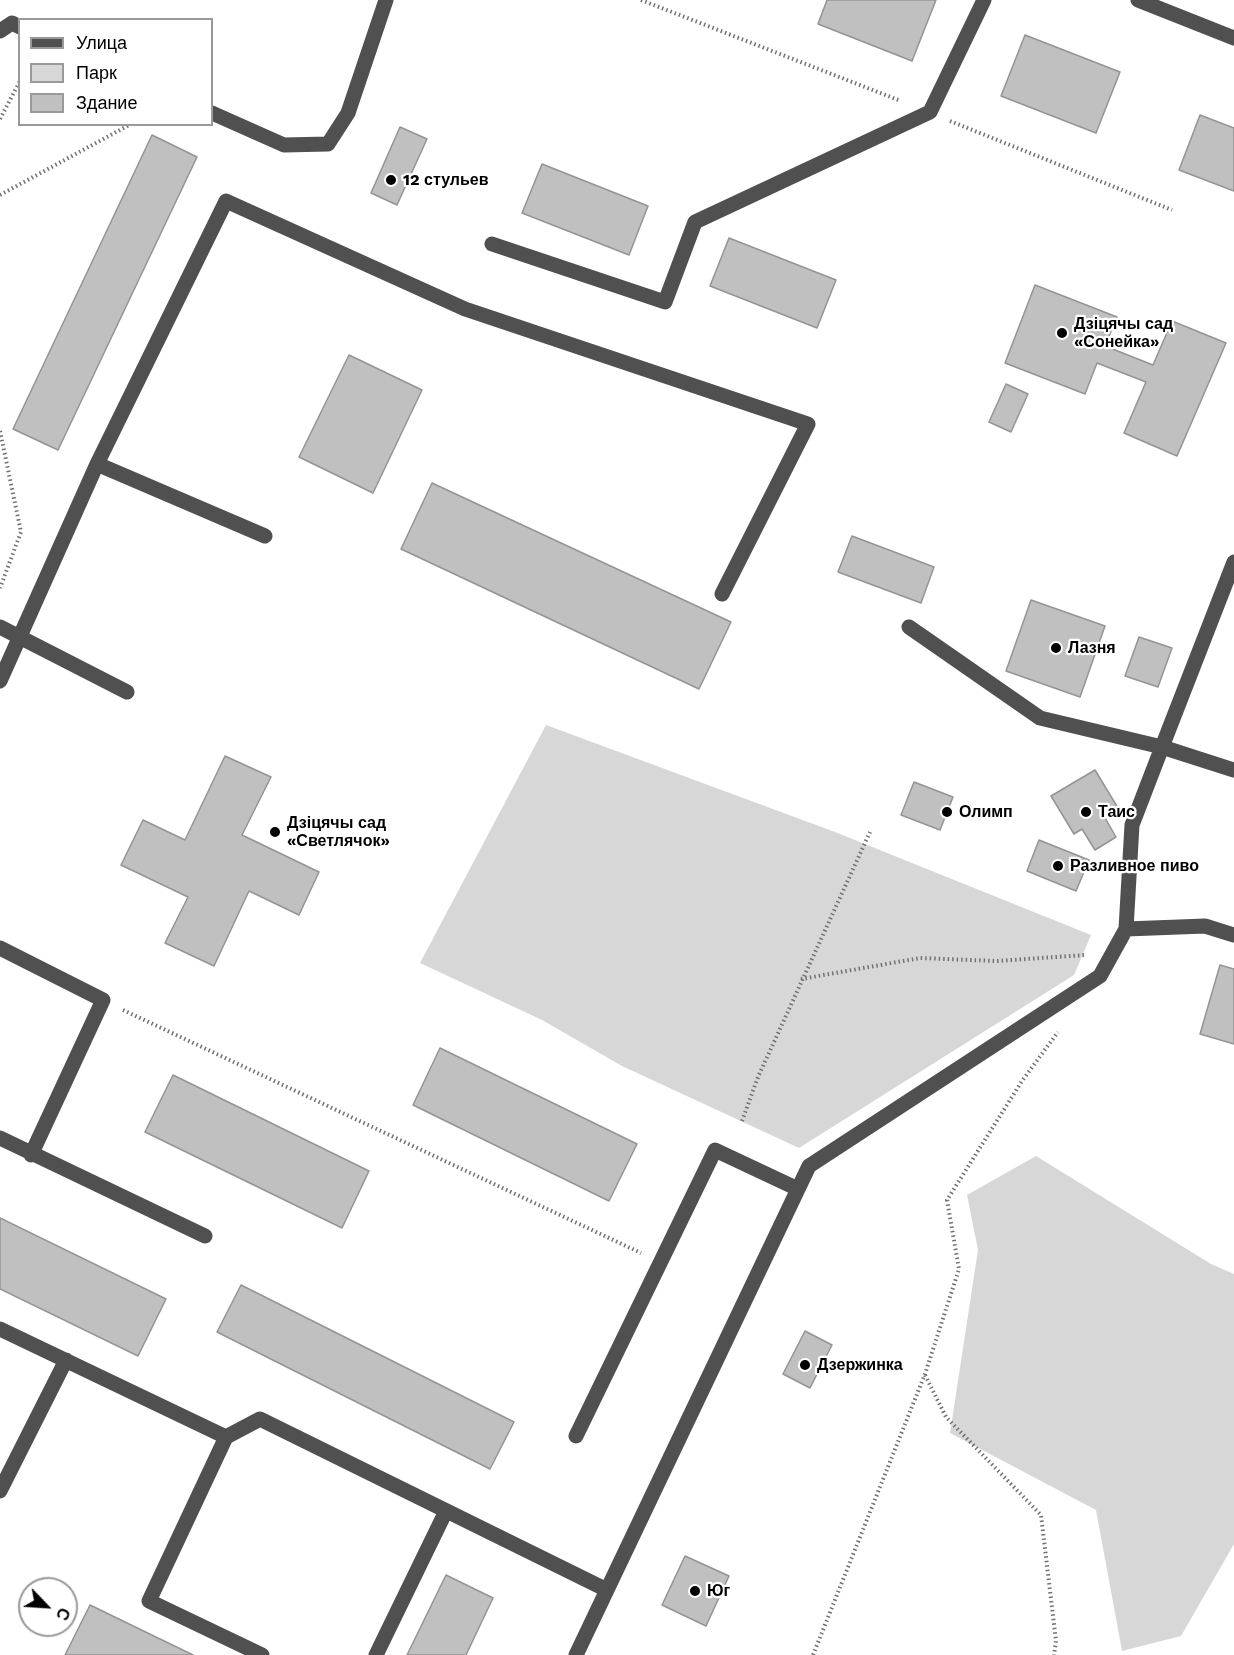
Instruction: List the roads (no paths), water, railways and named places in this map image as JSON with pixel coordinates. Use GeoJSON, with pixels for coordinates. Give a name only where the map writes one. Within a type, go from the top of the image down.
{"type":"FeatureCollection","features":[{"type":"Feature","properties":{"kind":"street"},"geometry":{"type":"LineString","coordinates":[[213,112],[284,145],[328,144],[348,113],[386,0]]}},
{"type":"Feature","properties":{"kind":"street"},"geometry":{"type":"LineString","coordinates":[[492,244],[665,302],[695,222],[930,112],[984,0]]}},
{"type":"Feature","properties":{"kind":"street"},"geometry":{"type":"LineString","coordinates":[[1138,0],[1234,38]]}},
{"type":"Feature","properties":{"kind":"street"},"geometry":{"type":"LineString","coordinates":[[0,681],[97,464],[226,201],[465,309],[808,424],[722,594]]}},
{"type":"Feature","properties":{"kind":"street"},"geometry":{"type":"LineString","coordinates":[[97,464],[265,536]]}},
{"type":"Feature","properties":{"kind":"street"},"geometry":{"type":"LineString","coordinates":[[576,1655],[809,1166],[1100,976],[1126,929],[1132,825],[1234,562]]}},
{"type":"Feature","properties":{"kind":"street"},"geometry":{"type":"LineString","coordinates":[[0,627],[127,692]]}},
{"type":"Feature","properties":{"kind":"street"},"geometry":{"type":"LineString","coordinates":[[909,627],[1040,718],[1161,747],[1234,770]]}},
{"type":"Feature","properties":{"kind":"street"},"geometry":{"type":"LineString","coordinates":[[1126,929],[1205,926],[1234,935]]}},
{"type":"Feature","properties":{"kind":"street"},"geometry":{"type":"LineString","coordinates":[[0,948],[103,1000],[31,1155]]}},
{"type":"Feature","properties":{"kind":"street"},"geometry":{"type":"LineString","coordinates":[[0,1138],[31,1155],[205,1236]]}},
{"type":"Feature","properties":{"kind":"street"},"geometry":{"type":"LineString","coordinates":[[576,1436],[715,1150],[798,1189]]}},
{"type":"Feature","properties":{"kind":"street"},"geometry":{"type":"LineString","coordinates":[[0,1329],[226,1437]]}},
{"type":"Feature","properties":{"kind":"street"},"geometry":{"type":"LineString","coordinates":[[0,1491],[66,1360]]}},
{"type":"Feature","properties":{"kind":"street"},"geometry":{"type":"LineString","coordinates":[[262,1655],[149,1601],[226,1437],[260,1419],[607,1590]]}},
{"type":"Feature","properties":{"kind":"street"},"geometry":{"type":"LineString","coordinates":[[376,1655],[446,1511]]}},
{"type":"Feature","properties":{"kind":"place","name":"12 стульев"},"geometry":{"type":"Point","coordinates":[391,180]}},
{"type":"Feature","properties":{"kind":"place","name":"Дзіцячы сад «Сонейка»"},"geometry":{"type":"Point","coordinates":[1062,333]}},
{"type":"Feature","properties":{"kind":"place","name":"Лазня"},"geometry":{"type":"Point","coordinates":[1056,648]}},
{"type":"Feature","properties":{"kind":"place","name":"Олимп"},"geometry":{"type":"Point","coordinates":[947,812]}},
{"type":"Feature","properties":{"kind":"place","name":"Таис"},"geometry":{"type":"Point","coordinates":[1086,812]}},
{"type":"Feature","properties":{"kind":"place","name":"Дзіцячы сад «Светлячок»"},"geometry":{"type":"Point","coordinates":[275,832]}},
{"type":"Feature","properties":{"kind":"place","name":"Разливное пиво"},"geometry":{"type":"Point","coordinates":[1058,866]}},
{"type":"Feature","properties":{"kind":"place","name":"Дзержинка"},"geometry":{"type":"Point","coordinates":[805,1365]}},
{"type":"Feature","properties":{"kind":"place","name":"Юг"},"geometry":{"type":"Point","coordinates":[695,1591]}}]}
